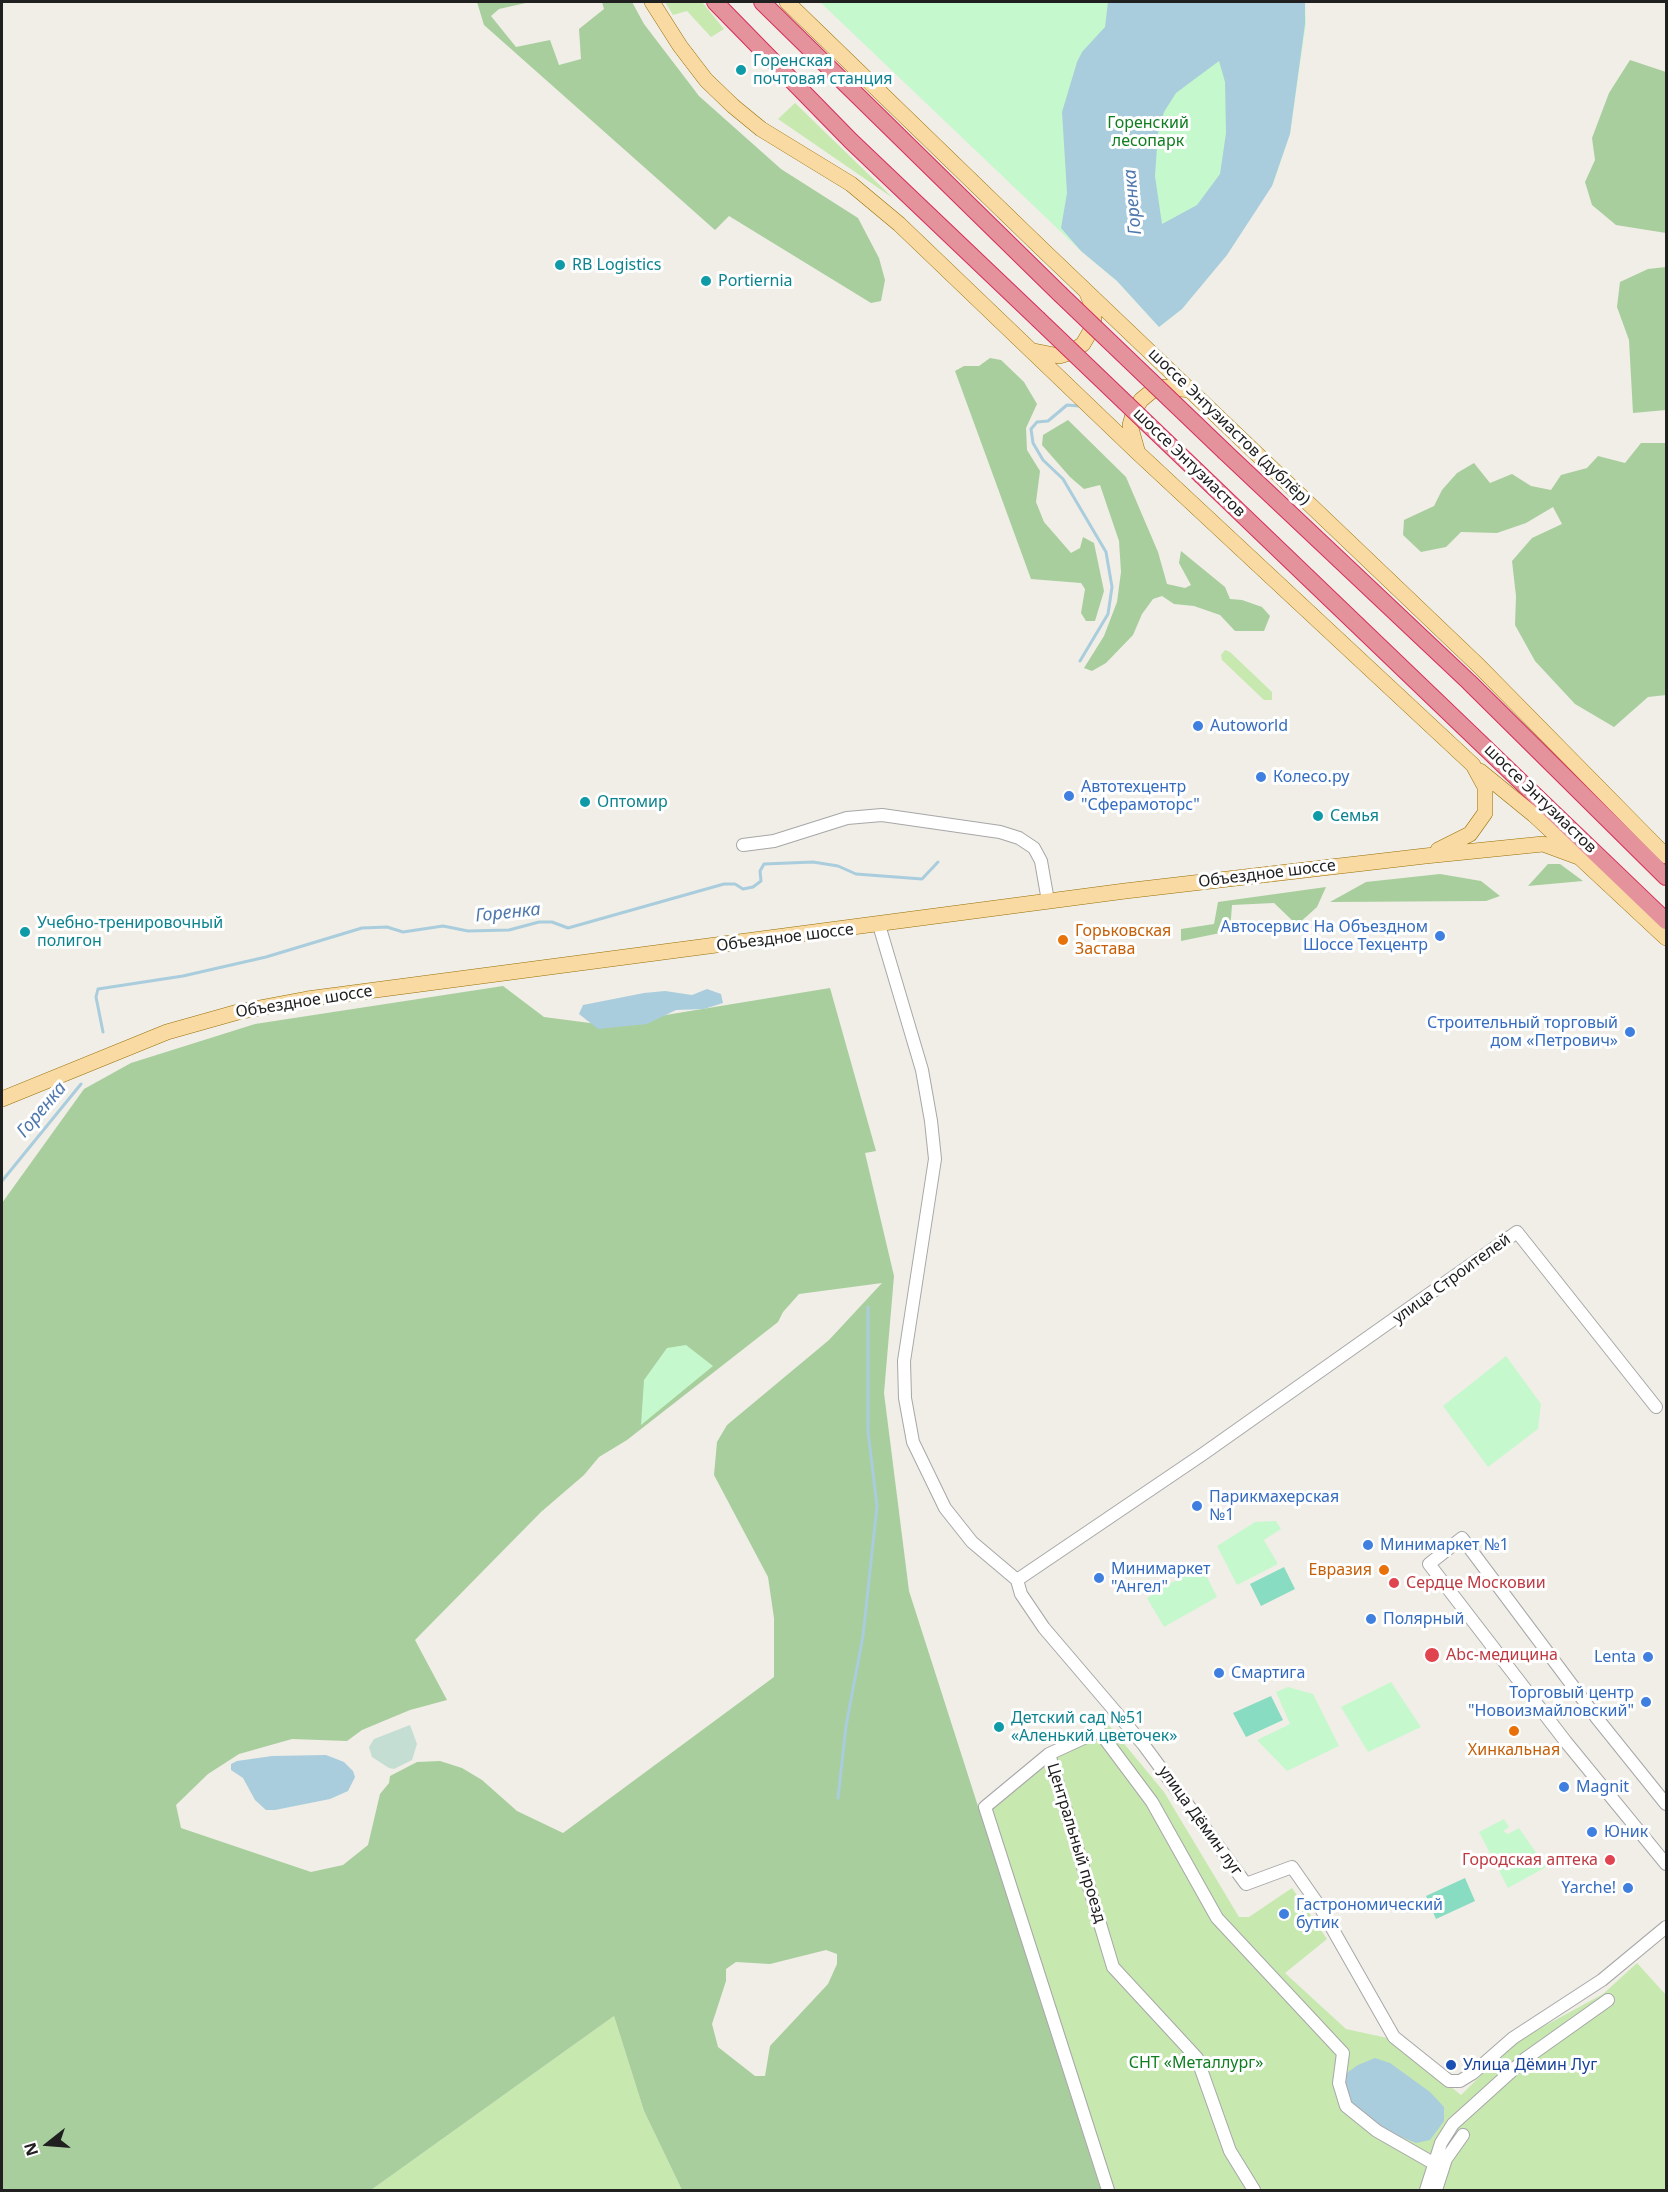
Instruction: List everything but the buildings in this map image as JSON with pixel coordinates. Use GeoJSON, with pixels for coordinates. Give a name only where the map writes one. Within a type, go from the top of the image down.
{"type":"FeatureCollection","features":[{"type":"Feature","properties":{"kind":"highway","name":"шоссе Энтузиастов"},"geometry":{"type":"LineString","coordinates":[[715,2],[851,141],[1666,921]]}},
{"type":"Feature","properties":{"kind":"highway","name":"шоссе Энтузиастов"},"geometry":{"type":"LineString","coordinates":[[762,2],[1060,294],[1469,682],[1666,877]]}},
{"type":"Feature","properties":{"kind":"main road"},"geometry":{"type":"LineString","coordinates":[[652,2],[699,71],[733,106],[761,129],[851,184],[876,204],[1387,688],[1473,765],[1508,792],[1666,938]]}},
{"type":"Feature","properties":{"kind":"main road","name":"шоссе Энтузиастов (дублёр)"},"geometry":{"type":"LineString","coordinates":[[787,2],[1479,666],[1666,856]]}},
{"type":"Feature","properties":{"kind":"main road"},"geometry":{"type":"LineString","coordinates":[[1031,350],[1059,356],[1072,352],[1083,344],[1094,319],[1092,305],[1086,291]]}},
{"type":"Feature","properties":{"kind":"main road"},"geometry":{"type":"LineString","coordinates":[[1137,452],[1130,425],[1141,399],[1152,391],[1165,387],[1190,390]]}},
{"type":"Feature","properties":{"kind":"main road"},"geometry":{"type":"LineString","coordinates":[[1425,856],[1463,839],[1481,820],[1487,796],[1482,779],[1473,765]]}},
{"type":"Feature","properties":{"kind":"main road","name":"Объездное шоссе"},"geometry":{"type":"LineString","coordinates":[[2,1099],[167,1032],[238,1012],[307,999],[1048,902],[1425,856],[1543,844],[1581,858]]}},
{"type":"Feature","properties":{"kind":"street"},"geometry":{"type":"LineString","coordinates":[[743,845],[774,841],[847,818],[882,815],[1000,832],[1019,838],[1034,848],[1041,861],[1048,902]]}},
{"type":"Feature","properties":{"kind":"street"},"geometry":{"type":"LineString","coordinates":[[879,925],[922,1071],[932,1121],[935,1159],[904,1361],[905,1398],[913,1442],[945,1508],[972,1542],[1017,1580]]}},
{"type":"Feature","properties":{"kind":"street","name":"улица Строителей"},"geometry":{"type":"LineString","coordinates":[[1017,1580],[1203,1454],[1517,1232],[1656,1407]]}},
{"type":"Feature","properties":{"kind":"street"},"geometry":{"type":"LineString","coordinates":[[1666,1804],[1582,1699],[1461,1538],[1429,1564],[1566,1742],[1666,1864]]}},
{"type":"Feature","properties":{"kind":"street","name":"улица Дёмин луг"},"geometry":{"type":"LineString","coordinates":[[1017,1580],[1021,1594],[1044,1628],[1143,1744],[1246,1884],[1292,1867],[1320,1907],[1394,2037],[1449,2081],[1460,2081],[1473,2073],[1513,2038],[1595,1986],[1666,1927]]}},
{"type":"Feature","properties":{"kind":"street"},"geometry":{"type":"LineString","coordinates":[[1049,1754],[1099,1731],[1152,1802],[1218,1918],[1343,2053],[1339,2083],[1346,2106],[1377,2131],[1433,2163]]}},
{"type":"Feature","properties":{"kind":"street","name":"Центральный проезд"},"geometry":{"type":"LineString","coordinates":[[1108,2190],[985,1807],[1049,1754],[1113,1967],[1197,2058],[1230,2151],[1254,2190]]}},
{"type":"Feature","properties":{"kind":"street"},"geometry":{"type":"LineString","coordinates":[[1425,2190],[1433,2163],[1453,2124],[1525,2059],[1608,2000]]}},
{"type":"Feature","properties":{"kind":"street"},"geometry":{"type":"LineString","coordinates":[[1436,2190],[1446,2159],[1463,2135]]}},
{"type":"Feature","properties":{"kind":"green space"},"geometry":{"type":"Polygon","coordinates":[[[477,2],[530,2],[499,9],[491,16],[516,47],[550,40],[559,65],[581,59],[579,29],[604,9],[602,2],[632,2],[644,24],[699,96],[781,169],[858,218],[879,258],[885,280],[881,301],[871,303],[729,216],[715,230],[484,25],[477,2]]]}},
{"type":"Feature","properties":{"kind":"green space"},"geometry":{"type":"Polygon","coordinates":[[[665,2],[702,2],[724,29],[711,37],[687,11],[673,15],[665,2]]]}},
{"type":"Feature","properties":{"kind":"green space","name":"Горенский лесопарк"},"geometry":{"type":"Polygon","coordinates":[[[820,2],[1305,2],[1306,23],[1290,133],[1273,184],[1226,253],[1182,309],[1159,327],[1117,281],[1081,251],[820,2]]]}},
{"type":"Feature","properties":{"kind":"green space"},"geometry":{"type":"Polygon","coordinates":[[[1630,60],[1666,72],[1666,233],[1616,225],[1592,205],[1585,182],[1595,160],[1592,138],[1609,93],[1630,60]]]}},
{"type":"Feature","properties":{"kind":"green space"},"geometry":{"type":"Polygon","coordinates":[[[795,103],[893,198],[778,119],[795,103]]]}},
{"type":"Feature","properties":{"kind":"green space"},"geometry":{"type":"Polygon","coordinates":[[[1666,267],[1666,410],[1633,413],[1629,340],[1617,307],[1620,282],[1648,269],[1666,267]]]}},
{"type":"Feature","properties":{"kind":"green space"},"geometry":{"type":"Polygon","coordinates":[[[990,358],[1001,360],[1024,382],[1037,404],[1026,428],[1027,450],[1040,471],[1036,502],[1044,522],[1071,553],[1080,548],[1083,537],[1094,543],[1104,591],[1095,621],[1086,621],[1081,613],[1085,589],[1081,583],[1031,579],[955,371],[964,366],[979,366],[990,358]]]}},
{"type":"Feature","properties":{"kind":"green space"},"geometry":{"type":"Polygon","coordinates":[[[1068,420],[1126,477],[1158,552],[1167,584],[1185,588],[1191,585],[1179,563],[1181,551],[1225,587],[1230,599],[1242,600],[1262,607],[1270,616],[1264,631],[1235,631],[1220,615],[1194,606],[1174,604],[1162,596],[1153,599],[1142,614],[1133,635],[1106,663],[1092,671],[1084,668],[1104,636],[1117,602],[1121,572],[1119,541],[1100,485],[1084,489],[1070,477],[1042,445],[1043,435],[1068,420]]]}},
{"type":"Feature","properties":{"kind":"green space"},"geometry":{"type":"Polygon","coordinates":[[[1641,443],[1666,443],[1666,695],[1648,697],[1614,727],[1575,704],[1535,661],[1515,625],[1516,596],[1512,561],[1532,538],[1562,524],[1553,507],[1526,523],[1497,533],[1461,532],[1446,547],[1421,552],[1403,535],[1404,520],[1434,506],[1442,490],[1457,473],[1474,463],[1490,483],[1512,474],[1531,486],[1551,490],[1561,475],[1587,468],[1598,456],[1625,463],[1641,443]]]}},
{"type":"Feature","properties":{"kind":"green space"},"geometry":{"type":"Polygon","coordinates":[[[1225,650],[1230,652],[1272,692],[1272,700],[1264,700],[1222,660],[1221,655],[1225,650]]]}},
{"type":"Feature","properties":{"kind":"green space"},"geometry":{"type":"Polygon","coordinates":[[[1548,864],[1560,864],[1583,881],[1528,886],[1548,864]]]}},
{"type":"Feature","properties":{"kind":"green space"},"geometry":{"type":"Polygon","coordinates":[[[1440,874],[1481,881],[1500,896],[1486,901],[1330,902],[1366,882],[1440,874]]]}},
{"type":"Feature","properties":{"kind":"green space"},"geometry":{"type":"Polygon","coordinates":[[[1326,887],[1317,907],[1297,925],[1274,903],[1232,905],[1230,931],[1181,941],[1181,929],[1214,924],[1218,902],[1326,887]]]}},
{"type":"Feature","properties":{"kind":"green space"},"geometry":{"type":"Polygon","coordinates":[[[503,986],[544,1017],[605,1025],[830,988],[876,1151],[865,1153],[894,1276],[884,1393],[909,1591],[1101,2190],[682,2190],[644,2111],[614,2016],[371,2190],[2,2190],[2,1203],[84,1089],[131,1063],[255,1024],[503,986]],[[882,1283],[799,1294],[783,1312],[778,1322],[627,1440],[599,1457],[584,1475],[541,1512],[415,1640],[447,1700],[410,1710],[362,1730],[347,1741],[292,1739],[239,1754],[208,1774],[176,1805],[181,1828],[311,1872],[343,1865],[368,1845],[380,1794],[389,1783],[390,1776],[417,1762],[440,1761],[462,1768],[482,1780],[517,1811],[563,1833],[774,1677],[774,1618],[768,1577],[714,1475],[717,1442],[727,1425],[829,1340],[882,1283]],[[826,1950],[770,1964],[736,1962],[726,1969],[726,1981],[712,2024],[718,2047],[755,2076],[765,2076],[770,2046],[828,1984],[837,1964],[837,1954],[826,1950]]]}},
{"type":"Feature","properties":{"kind":"green space"},"geometry":{"type":"Polygon","coordinates":[[[686,1345],[713,1366],[641,1425],[644,1380],[667,1348],[686,1345]]]}},
{"type":"Feature","properties":{"kind":"green space"},"geometry":{"type":"Polygon","coordinates":[[[1506,1356],[1541,1404],[1538,1429],[1488,1467],[1443,1406],[1506,1356]]]}},
{"type":"Feature","properties":{"kind":"green space"},"geometry":{"type":"Polygon","coordinates":[[[1276,1521],[1281,1529],[1264,1540],[1278,1564],[1237,1585],[1217,1546],[1255,1522],[1276,1521]]]}},
{"type":"Feature","properties":{"kind":"green space"},"geometry":{"type":"Polygon","coordinates":[[[1201,1565],[1217,1597],[1164,1627],[1147,1598],[1201,1565]]]}},
{"type":"Feature","properties":{"kind":"green space"},"geometry":{"type":"Polygon","coordinates":[[[1284,1567],[1295,1589],[1261,1606],[1250,1584],[1284,1567]]]}},
{"type":"Feature","properties":{"kind":"green space"},"geometry":{"type":"Polygon","coordinates":[[[1391,1682],[1421,1727],[1368,1752],[1341,1707],[1391,1682]]]}},
{"type":"Feature","properties":{"kind":"green space"},"geometry":{"type":"Polygon","coordinates":[[[1288,1687],[1313,1694],[1339,1746],[1287,1771],[1257,1740],[1290,1724],[1276,1692],[1288,1687]]]}},
{"type":"Feature","properties":{"kind":"green space"},"geometry":{"type":"Polygon","coordinates":[[[1271,1696],[1283,1720],[1246,1737],[1233,1713],[1271,1696]]]}},
{"type":"Feature","properties":{"kind":"green space","name":"СНТ «Металлург»"},"geometry":{"type":"Polygon","coordinates":[[[1107,1723],[1164,1792],[1239,1917],[1249,1917],[1292,1888],[1327,1939],[1285,1973],[1346,2029],[1392,2039],[1461,2095],[1515,2042],[1603,1994],[1637,1963],[1666,1995],[1666,2190],[1104,2190],[984,1804],[1069,1738],[1107,1723]]]}},
{"type":"Feature","properties":{"kind":"green space"},"geometry":{"type":"Polygon","coordinates":[[[410,1725],[417,1744],[412,1760],[394,1769],[372,1757],[369,1747],[374,1739],[410,1725]]]}},
{"type":"Feature","properties":{"kind":"green space"},"geometry":{"type":"Polygon","coordinates":[[[1504,1819],[1509,1827],[1503,1831],[1508,1834],[1519,1828],[1546,1867],[1508,1888],[1479,1832],[1504,1819]]]}},
{"type":"Feature","properties":{"kind":"green space"},"geometry":{"type":"Polygon","coordinates":[[[1465,1878],[1475,1901],[1436,1919],[1426,1896],[1465,1878]]]}},
{"type":"Feature","properties":{"kind":"green space"},"geometry":{"type":"Polygon","coordinates":[[[614,2016],[644,2111],[682,2190],[371,2190],[614,2016]]]}},
{"type":"Feature","properties":{"kind":"water"},"geometry":{"type":"Polygon","coordinates":[[[1108,2],[1305,2],[1305,24],[1290,134],[1272,186],[1227,255],[1182,309],[1159,327],[1117,281],[1081,251],[1061,228],[1067,193],[1062,112],[1082,52],[1105,27],[1108,2]],[[1219,61],[1176,93],[1164,112],[1158,133],[1155,176],[1162,224],[1197,205],[1220,174],[1226,133],[1225,82],[1219,61]]]}},
{"type":"Feature","properties":{"kind":"water"},"geometry":{"type":"Polygon","coordinates":[[[707,989],[721,994],[723,1003],[704,1009],[676,1010],[647,1024],[598,1029],[579,1014],[583,1005],[644,993],[665,991],[692,995],[707,989]]]}},
{"type":"Feature","properties":{"kind":"water"},"geometry":{"type":"Polygon","coordinates":[[[326,1755],[344,1762],[353,1771],[355,1777],[348,1791],[330,1799],[275,1810],[266,1810],[255,1800],[243,1778],[231,1770],[231,1764],[237,1761],[272,1756],[326,1755]]]}},
{"type":"Feature","properties":{"kind":"water"},"geometry":{"type":"Polygon","coordinates":[[[1375,2058],[1390,2063],[1430,2092],[1444,2107],[1444,2121],[1430,2140],[1416,2143],[1384,2130],[1359,2113],[1349,2097],[1344,2079],[1348,2072],[1358,2065],[1375,2058]]]}},
{"type":"Feature","properties":{"kind":"waterway","name":"Горенка"},"geometry":{"type":"LineString","coordinates":[[1079,406],[1067,405],[1048,421],[1037,422],[1031,429],[1033,443],[1043,460],[1063,479],[1106,552],[1112,587],[1108,614],[1080,661]]}},
{"type":"Feature","properties":{"kind":"waterway","name":"Горенка"},"geometry":{"type":"LineString","coordinates":[[103,1032],[96,997],[98,989],[183,976],[266,957],[362,928],[387,927],[403,932],[443,926],[468,931],[509,930],[539,922],[552,922],[568,928],[724,884],[735,884],[743,889],[753,887],[761,881],[760,871],[764,864],[813,862],[838,866],[856,874],[922,879],[938,862]]}},
{"type":"Feature","properties":{"kind":"waterway","name":"Горенка"},"geometry":{"type":"LineString","coordinates":[[2,1181],[81,1084]]}},
{"type":"Feature","properties":{"kind":"waterway"},"geometry":{"type":"LineString","coordinates":[[838,1798],[846,1726],[863,1636],[877,1506],[868,1431],[868,1307]]}},
{"type":"Feature","properties":{"kind":"place","name":"Горенская почтовая станция"},"geometry":{"type":"Point","coordinates":[741,70]}},
{"type":"Feature","properties":{"kind":"place","name":"RB Logistics"},"geometry":{"type":"Point","coordinates":[560,265]}},
{"type":"Feature","properties":{"kind":"place","name":"Portiernia"},"geometry":{"type":"Point","coordinates":[706,281]}},
{"type":"Feature","properties":{"kind":"place","name":"Autoworld"},"geometry":{"type":"Point","coordinates":[1198,726]}},
{"type":"Feature","properties":{"kind":"place","name":"Колесо.ру"},"geometry":{"type":"Point","coordinates":[1261,777]}},
{"type":"Feature","properties":{"kind":"place","name":"Автотехцентр \"Сферамоторс\""},"geometry":{"type":"Point","coordinates":[1069,796]}},
{"type":"Feature","properties":{"kind":"place","name":"Оптомир"},"geometry":{"type":"Point","coordinates":[585,802]}},
{"type":"Feature","properties":{"kind":"place","name":"Семья"},"geometry":{"type":"Point","coordinates":[1318,816]}},
{"type":"Feature","properties":{"kind":"place","name":"Учебно-тренировочный полигон"},"geometry":{"type":"Point","coordinates":[25,932]}},
{"type":"Feature","properties":{"kind":"place","name":"Автосервис На Объездном Шоссе Техцентр"},"geometry":{"type":"Point","coordinates":[1440,936]}},
{"type":"Feature","properties":{"kind":"place","name":"Горьковская Застава"},"geometry":{"type":"Point","coordinates":[1063,940]}},
{"type":"Feature","properties":{"kind":"place","name":"Строительный торговый дом «Петрович»"},"geometry":{"type":"Point","coordinates":[1630,1032]}},
{"type":"Feature","properties":{"kind":"place","name":"Парикмахерская №1"},"geometry":{"type":"Point","coordinates":[1197,1506]}},
{"type":"Feature","properties":{"kind":"place","name":"Минимаркет №1"},"geometry":{"type":"Point","coordinates":[1368,1545]}},
{"type":"Feature","properties":{"kind":"place","name":"Евразия"},"geometry":{"type":"Point","coordinates":[1384,1570]}},
{"type":"Feature","properties":{"kind":"place","name":"Минимаркет \"Ангел\""},"geometry":{"type":"Point","coordinates":[1099,1578]}},
{"type":"Feature","properties":{"kind":"place","name":"Сердце Московии"},"geometry":{"type":"Point","coordinates":[1394,1583]}},
{"type":"Feature","properties":{"kind":"place","name":"Полярный"},"geometry":{"type":"Point","coordinates":[1371,1619]}},
{"type":"Feature","properties":{"kind":"place","name":"Abc-медицина"},"geometry":{"type":"Point","coordinates":[1432,1655]}},
{"type":"Feature","properties":{"kind":"place","name":"Lenta"},"geometry":{"type":"Point","coordinates":[1648,1657]}},
{"type":"Feature","properties":{"kind":"place","name":"Смартига"},"geometry":{"type":"Point","coordinates":[1219,1673]}},
{"type":"Feature","properties":{"kind":"place","name":"Торговый центр \"Новоизмайловский\""},"geometry":{"type":"Point","coordinates":[1646,1702]}},
{"type":"Feature","properties":{"kind":"place","name":"Детский сад №51 «Аленький цветочек»"},"geometry":{"type":"Point","coordinates":[999,1727]}},
{"type":"Feature","properties":{"kind":"place","name":"Хинкальная"},"geometry":{"type":"Point","coordinates":[1514,1731]}},
{"type":"Feature","properties":{"kind":"place","name":"Magnit"},"geometry":{"type":"Point","coordinates":[1564,1787]}},
{"type":"Feature","properties":{"kind":"place","name":"Юник"},"geometry":{"type":"Point","coordinates":[1592,1832]}},
{"type":"Feature","properties":{"kind":"place","name":"Городская аптека"},"geometry":{"type":"Point","coordinates":[1610,1860]}},
{"type":"Feature","properties":{"kind":"place","name":"Yarche!"},"geometry":{"type":"Point","coordinates":[1628,1888]}},
{"type":"Feature","properties":{"kind":"place","name":"Гастрономический бутик"},"geometry":{"type":"Point","coordinates":[1284,1914]}},
{"type":"Feature","properties":{"kind":"place","name":"Улица Дёмин Луг"},"geometry":{"type":"Point","coordinates":[1451,2065]}}]}
